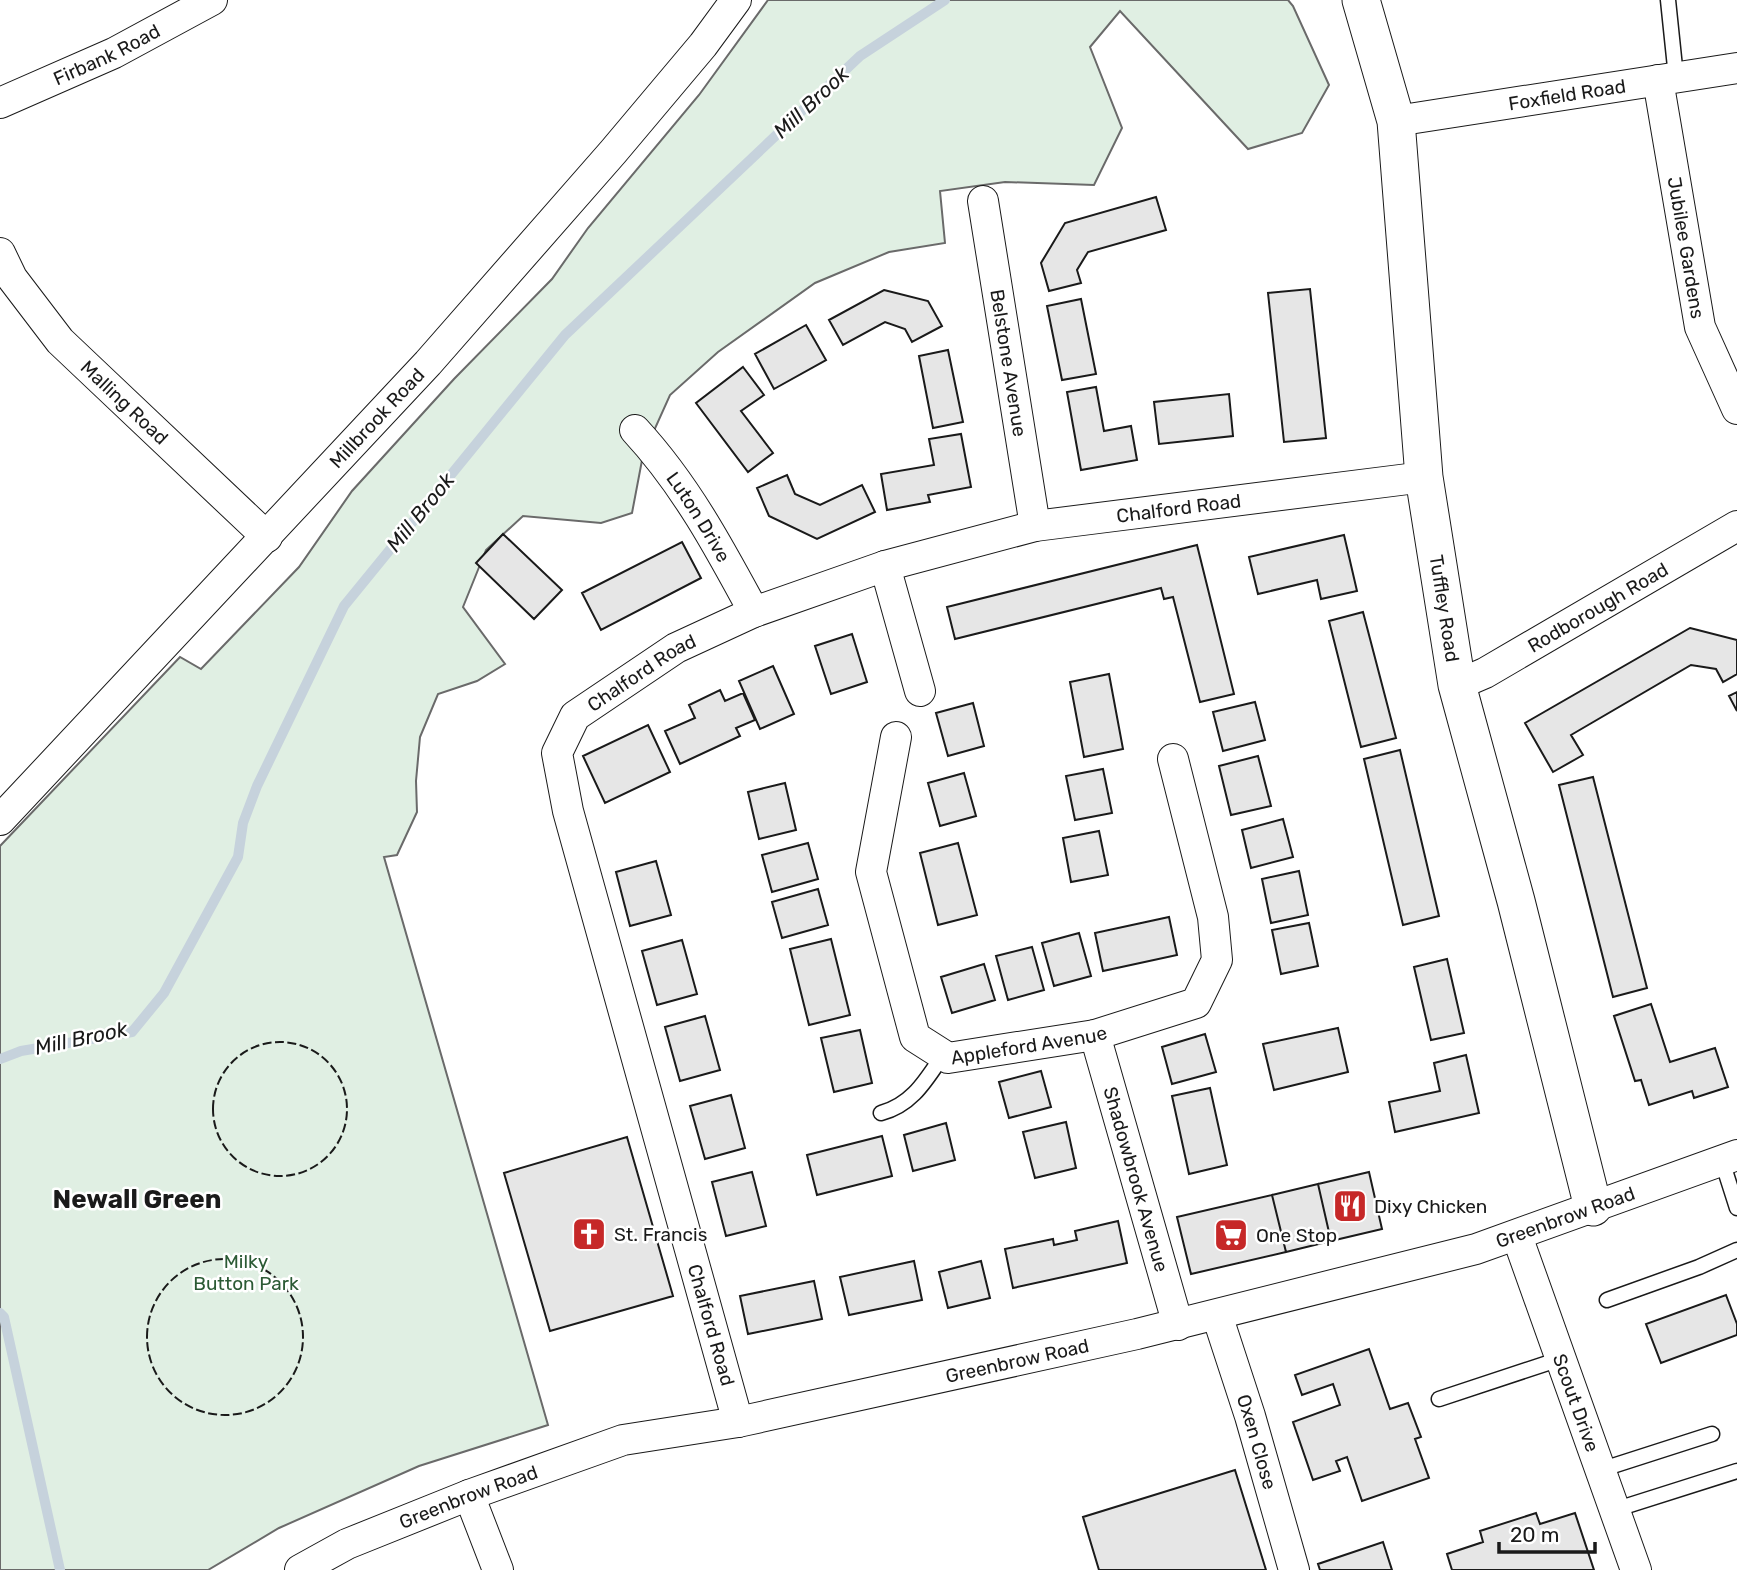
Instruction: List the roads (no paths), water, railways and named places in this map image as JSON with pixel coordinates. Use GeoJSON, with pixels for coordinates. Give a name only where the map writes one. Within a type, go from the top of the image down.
{"type":"FeatureCollection","features":[{"type":"Feature","properties":{"kind":"street","name":"Firbank Road"},"geometry":{"type":"LineString","coordinates":[[0,103],[114,53],[212,0]]}},
{"type":"Feature","properties":{"kind":"street","name":"Millbrook Road"},"geometry":{"type":"LineString","coordinates":[[0,820],[428,363],[703,46],[736,0]]}},
{"type":"Feature","properties":{"kind":"street","name":"Tuffley Road"},"geometry":{"type":"LineString","coordinates":[[1361,0],[1396,121],[1424,477],[1457,685],[1516,901],[1593,1207]]}},
{"type":"Feature","properties":{"kind":"street","name":"Foxfield Road"},"geometry":{"type":"LineString","coordinates":[[1396,121],[1737,68]]}},
{"type":"Feature","properties":{"kind":"street","name":"Jubilee Gardens"},"geometry":{"type":"LineString","coordinates":[[1667,79],[1700,327],[1737,409]]}},
{"type":"Feature","properties":{"kind":"street","name":"Belstone Avenue"},"geometry":{"type":"LineString","coordinates":[[983,201],[1035,526]]}},
{"type":"Feature","properties":{"kind":"street","name":"Malling Road"},"geometry":{"type":"LineString","coordinates":[[0,253],[12,278],[60,341],[267,537]]}},
{"type":"Feature","properties":{"kind":"street","name":"Luton Drive"},"geometry":{"type":"LineString","coordinates":[[635,430],[679,482],[754,612]]}},
{"type":"Feature","properties":{"kind":"street","name":"Chalford Road"},"geometry":{"type":"LineString","coordinates":[[738,1422],[568,811],[557,753],[575,716],[676,648],[754,612],[886,566],[1035,526],[1424,477]]}},
{"type":"Feature","properties":{"kind":"street","name":"Rodborough Road"},"geometry":{"type":"LineString","coordinates":[[1457,685],[1485,673],[1737,526]]}},
{"type":"Feature","properties":{"kind":"street"},"geometry":{"type":"LineString","coordinates":[[886,566],[920,691]]}},
{"type":"Feature","properties":{"kind":"street","name":"Appleford Avenue"},"geometry":{"type":"LineString","coordinates":[[896,737],[871,872],[915,1037],[948,1058],[1095,1035],[1196,1003],[1217,960],[1213,918],[1173,760]]}},
{"type":"Feature","properties":{"kind":"street","name":"Shadowbrook Avenue"},"geometry":{"type":"LineString","coordinates":[[1095,1035],[1178,1325]]}},
{"type":"Feature","properties":{"kind":"street","name":"Greenbrow Road"},"geometry":{"type":"LineString","coordinates":[[300,1570],[347,1545],[469,1495],[623,1440],[738,1422],[1178,1325],[1476,1250],[1730,1158]]}},
{"type":"Feature","properties":{"kind":"street","name":"Scout Drive"},"geometry":{"type":"LineString","coordinates":[[1517,1236],[1636,1570]]}},
{"type":"Feature","properties":{"kind":"street","name":"Oxen Close"},"geometry":{"type":"LineString","coordinates":[[1217,1315],[1250,1416],[1294,1570]]}},
{"type":"Feature","properties":{"kind":"street"},"geometry":{"type":"LineString","coordinates":[[469,1495],[498,1570]]}},
{"type":"Feature","properties":{"kind":"lane"},"geometry":{"type":"LineString","coordinates":[[1667,79],[1668,0]]}},
{"type":"Feature","properties":{"kind":"lane"},"geometry":{"type":"LineString","coordinates":[[881,1113],[895,1109],[911,1098],[943,1055]]}},
{"type":"Feature","properties":{"kind":"lane"},"geometry":{"type":"LineString","coordinates":[[1730,1158],[1737,1208]]}},
{"type":"Feature","properties":{"kind":"lane"},"geometry":{"type":"LineString","coordinates":[[1607,1300],[1699,1267],[1737,1250]]}},
{"type":"Feature","properties":{"kind":"lane"},"geometry":{"type":"LineString","coordinates":[[1439,1399],[1560,1359]]}},
{"type":"Feature","properties":{"kind":"lane"},"geometry":{"type":"LineString","coordinates":[[1600,1470],[1712,1434]]}},
{"type":"Feature","properties":{"kind":"lane"},"geometry":{"type":"LineString","coordinates":[[1614,1510],[1737,1471]]}},
{"type":"Feature","properties":{"kind":"waterway","name":"Mill Brook"},"geometry":{"type":"LineString","coordinates":[[0,1059],[21,1051],[132,1032],[164,993],[238,857],[243,823],[257,786],[344,606],[565,335],[860,56],[945,0]]}},
{"type":"Feature","properties":{"kind":"waterway","name":"Mill Brook"},"geometry":{"type":"LineString","coordinates":[[0,1313],[4,1317],[60,1570]]}},
{"type":"Feature","properties":{"kind":"place","name":"Dixy Chicken"},"geometry":{"type":"Point","coordinates":[1350,1206]}},
{"type":"Feature","properties":{"kind":"place","name":"St. Francis"},"geometry":{"type":"Point","coordinates":[589,1234]}},
{"type":"Feature","properties":{"kind":"place","name":"One Stop"},"geometry":{"type":"Point","coordinates":[1231,1235]}},
{"type":"Feature","properties":{"kind":"district","name":"Newall Green"},"geometry":{"type":"Point","coordinates":[137,1199]}},
{"type":"Feature","properties":{"kind":"park label","name":"Milky Button Park"},"geometry":{"type":"Point","coordinates":[246,1272]}}]}
